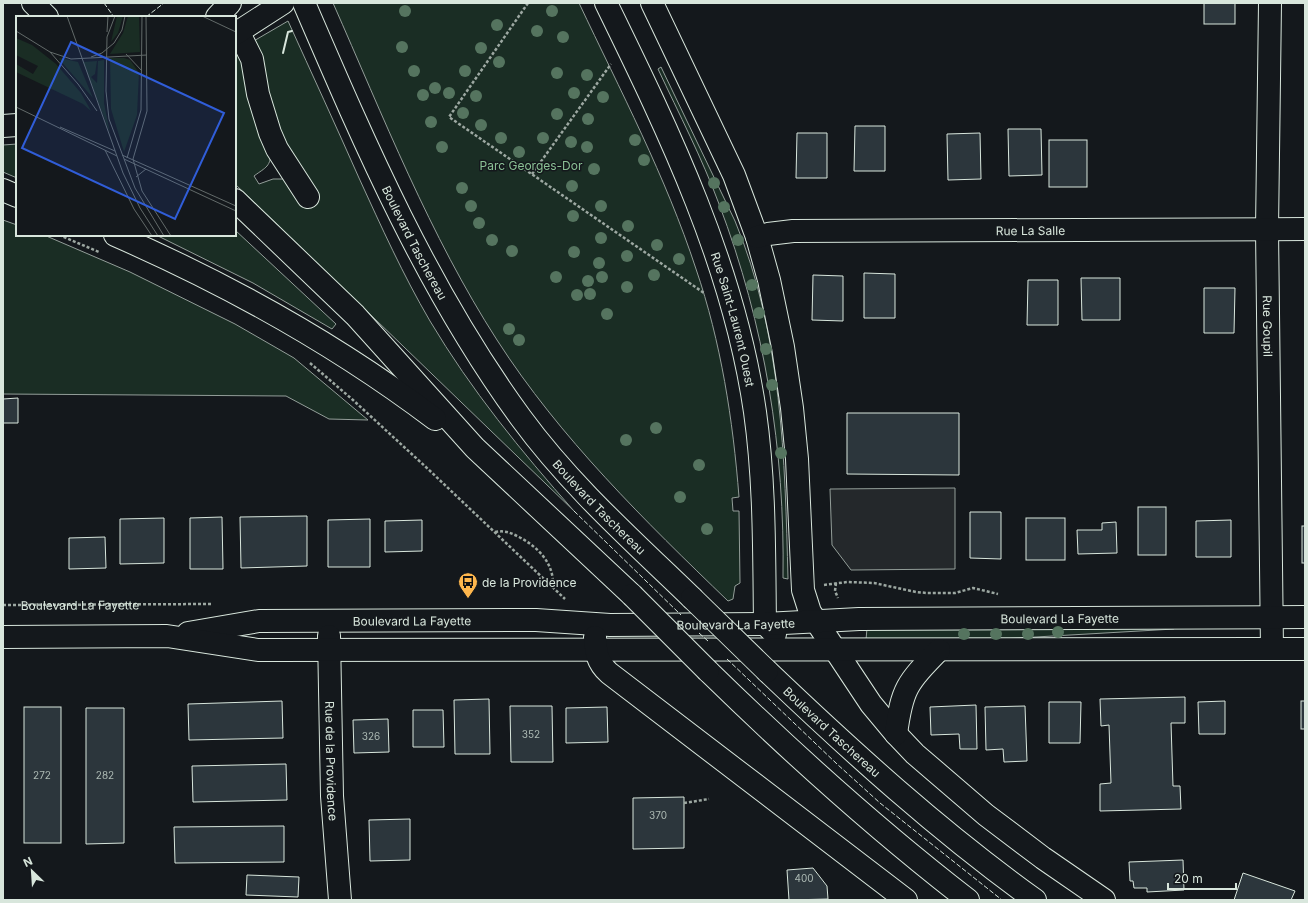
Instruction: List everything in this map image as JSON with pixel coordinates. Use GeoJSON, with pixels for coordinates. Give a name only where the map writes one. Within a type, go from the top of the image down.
{"type":"FeatureCollection","features":[{"type":"Feature","properties":{"kind":"main road"},"geometry":{"type":"LineString","coordinates":[[33,3],[46,16]]}},
{"type":"Feature","properties":{"kind":"main road"},"geometry":{"type":"LineString","coordinates":[[218,16],[230,3]]}},
{"type":"Feature","properties":{"kind":"main road"},"geometry":{"type":"LineString","coordinates":[[283,3],[237,34],[252,59],[258,94],[270,133],[308,197]]}},
{"type":"Feature","properties":{"kind":"main road","name":"Rue Saint-Laurent Ouest"},"geometry":{"type":"LineString","coordinates":[[606,3],[688,178],[708,228],[734,306],[755,412],[762,469],[765,624]]}},
{"type":"Feature","properties":{"kind":"main road"},"geometry":{"type":"LineString","coordinates":[[652,3],[732,169],[757,237],[776,311],[788,376],[796,443],[803,590],[805,602],[814,621],[871,704],[896,734],[938,774],[986,815],[1043,858],[1104,900]]}},
{"type":"Feature","properties":{"kind":"main road","name":"Rue Goupil"},"geometry":{"type":"LineString","coordinates":[[1270,3],[1267,229],[1272,649]]}},
{"type":"Feature","properties":{"kind":"main road","name":"Boulevard Taschereau"},"geometry":{"type":"LineString","coordinates":[[307,10],[407,232],[440,293],[477,355],[521,418],[575,484],[843,743],[913,804],[977,856],[1036,900]]}},
{"type":"Feature","properties":{"kind":"main road"},"geometry":{"type":"LineString","coordinates":[[3,126],[16,124]]}},
{"type":"Feature","properties":{"kind":"main road"},"geometry":{"type":"LineString","coordinates":[[3,190],[16,196]]}},
{"type":"Feature","properties":{"kind":"main road"},"geometry":{"type":"LineString","coordinates":[[236,201],[355,315],[475,448],[632,595],[785,746],[845,800],[968,900]]}},
{"type":"Feature","properties":{"kind":"main road","name":"Rue La Salle"},"geometry":{"type":"LineString","coordinates":[[757,237],[793,231],[1305,229]]}},
{"type":"Feature","properties":{"kind":"main road"},"geometry":{"type":"LineString","coordinates":[[117,236],[210,280],[306,333],[376,376],[475,448]]}},
{"type":"Feature","properties":{"kind":"main road","name":"Boulevard La Fayette"},"geometry":{"type":"LineString","coordinates":[[3,637],[167,636],[259,621],[536,620],[595,624],[765,624],[814,621],[1020,618],[1305,617]]}},
{"type":"Feature","properties":{"kind":"main road","name":"Rue de la Providence"},"geometry":{"type":"LineString","coordinates":[[329,621],[332,796],[340,900]]}},
{"type":"Feature","properties":{"kind":"main road"},"geometry":{"type":"LineString","coordinates":[[595,624],[596,651],[601,666],[614,678],[703,744],[906,900]]}},
{"type":"Feature","properties":{"kind":"main road"},"geometry":{"type":"LineString","coordinates":[[765,624],[789,650]]}},
{"type":"Feature","properties":{"kind":"main road","name":"Boulevard La Fayette"},"geometry":{"type":"LineString","coordinates":[[167,636],[258,650],[329,651],[1305,649]]}},
{"type":"Feature","properties":{"kind":"main road"},"geometry":{"type":"LineString","coordinates":[[896,734],[901,702],[907,685],[939,650]]}},
{"type":"Feature","properties":{"kind":"path"},"geometry":{"type":"LineString","coordinates":[[528,3],[449,117],[708,296]]}},
{"type":"Feature","properties":{"kind":"path"},"geometry":{"type":"LineString","coordinates":[[532,174],[611,64]]}},
{"type":"Feature","properties":{"kind":"path"},"geometry":{"type":"LineString","coordinates":[[61,236],[106,255]]}},
{"type":"Feature","properties":{"kind":"path"},"geometry":{"type":"LineString","coordinates":[[309,363],[353,400],[564,597]]}},
{"type":"Feature","properties":{"kind":"path"},"geometry":{"type":"LineString","coordinates":[[496,532],[506,531],[531,543],[539,549],[546,560],[552,576],[553,587]]}},
{"type":"Feature","properties":{"kind":"path","name":"Boulevard La Fayette"},"geometry":{"type":"LineString","coordinates":[[836,583],[874,583],[927,593],[955,592],[973,588],[1003,596]]}},
{"type":"Feature","properties":{"kind":"path","name":"Boulevard La Fayette"},"geometry":{"type":"LineString","coordinates":[[3,605],[215,604]]}},
{"type":"Feature","properties":{"kind":"path"},"geometry":{"type":"LineString","coordinates":[[684,803],[709,799]]}},
{"type":"Feature","properties":{"kind":"green space","name":"Parc Georges-Dor"},"geometry":{"type":"Polygon","coordinates":[[[333,3],[579,3],[657,167],[684,235],[705,297],[725,382],[739,497],[732,498],[733,511],[739,511],[740,583],[735,586],[733,599],[728,601],[635,509],[605,477],[548,411],[497,340],[450,259],[429,217],[389,132],[333,3]]]}},
{"type":"Feature","properties":{"kind":"green space"},"geometry":{"type":"Polygon","coordinates":[[[288,21],[401,268],[430,321],[480,396],[535,466],[574,511],[236,185],[236,52],[241,49],[271,150],[269,163],[254,176],[259,184],[273,179],[284,179],[299,195],[306,208],[316,202],[281,141],[252,42],[288,21]]]}},
{"type":"Feature","properties":{"kind":"green space"},"geometry":{"type":"Polygon","coordinates":[[[661,67],[735,221],[751,264],[763,308],[772,352],[778,397],[785,488],[788,579],[783,578],[783,530],[776,435],[769,388],[749,295],[719,204],[698,153],[658,69],[661,67]]]}},
{"type":"Feature","properties":{"kind":"green space"},"geometry":{"type":"Polygon","coordinates":[[[16,144],[16,178],[3,172],[3,145],[16,144]]]}},
{"type":"Feature","properties":{"kind":"green space"},"geometry":{"type":"Polygon","coordinates":[[[3,220],[16,225],[16,236],[46,236],[130,272],[235,324],[294,358],[368,420],[329,419],[286,396],[3,394],[3,220]]]}},
{"type":"Feature","properties":{"kind":"green space"},"geometry":{"type":"Polygon","coordinates":[[[236,231],[336,324],[332,329],[253,283],[158,236],[236,236],[236,231]]]}},
{"type":"Feature","properties":{"kind":"green space"},"geometry":{"type":"Polygon","coordinates":[[[867,628],[1174,629],[1001,639],[866,640],[867,628]]]}},
{"type":"Feature","properties":{"kind":"shaded area"},"geometry":{"type":"Polygon","coordinates":[[[955,488],[955,569],[851,570],[832,545],[830,489],[955,488]]]}},
{"type":"Feature","properties":{"kind":"building"},"geometry":{"type":"Polygon","coordinates":[[[1204,3],[1235,3],[1235,24],[1204,24],[1204,3]]]}},
{"type":"Feature","properties":{"kind":"building"},"geometry":{"type":"Polygon","coordinates":[[[855,126],[885,126],[885,171],[854,171],[855,126]]]}},
{"type":"Feature","properties":{"kind":"building"},"geometry":{"type":"Polygon","coordinates":[[[1008,129],[1041,129],[1042,175],[1009,176],[1008,129]]]}},
{"type":"Feature","properties":{"kind":"building"},"geometry":{"type":"Polygon","coordinates":[[[797,133],[827,133],[827,178],[796,178],[797,133]]]}},
{"type":"Feature","properties":{"kind":"building"},"geometry":{"type":"Polygon","coordinates":[[[980,133],[981,179],[948,180],[947,134],[980,133]]]}},
{"type":"Feature","properties":{"kind":"building"},"geometry":{"type":"Polygon","coordinates":[[[1049,140],[1087,140],[1087,187],[1049,187],[1049,140]]]}},
{"type":"Feature","properties":{"kind":"building"},"geometry":{"type":"Polygon","coordinates":[[[864,273],[895,274],[895,318],[864,318],[864,273]]]}},
{"type":"Feature","properties":{"kind":"building"},"geometry":{"type":"Polygon","coordinates":[[[813,275],[843,276],[843,321],[812,320],[813,275]]]}},
{"type":"Feature","properties":{"kind":"building"},"geometry":{"type":"Polygon","coordinates":[[[1081,278],[1120,278],[1120,320],[1082,320],[1081,278]]]}},
{"type":"Feature","properties":{"kind":"building"},"geometry":{"type":"Polygon","coordinates":[[[1028,280],[1058,280],[1058,325],[1027,325],[1028,280]]]}},
{"type":"Feature","properties":{"kind":"building"},"geometry":{"type":"Polygon","coordinates":[[[1204,288],[1235,288],[1234,333],[1204,333],[1204,288]]]}},
{"type":"Feature","properties":{"kind":"building"},"geometry":{"type":"Polygon","coordinates":[[[18,398],[18,423],[3,423],[3,399],[18,398]]]}},
{"type":"Feature","properties":{"kind":"building"},"geometry":{"type":"Polygon","coordinates":[[[847,413],[959,413],[959,475],[847,474],[847,413]]]}},
{"type":"Feature","properties":{"kind":"building"},"geometry":{"type":"Polygon","coordinates":[[[1138,507],[1166,507],[1166,555],[1138,555],[1138,507]]]}},
{"type":"Feature","properties":{"kind":"building"},"geometry":{"type":"Polygon","coordinates":[[[970,512],[1001,512],[1001,559],[970,558],[970,512]]]}},
{"type":"Feature","properties":{"kind":"building"},"geometry":{"type":"Polygon","coordinates":[[[307,516],[307,566],[241,568],[240,517],[307,516]]]}},
{"type":"Feature","properties":{"kind":"building"},"geometry":{"type":"Polygon","coordinates":[[[222,517],[223,569],[190,569],[190,518],[222,517]]]}},
{"type":"Feature","properties":{"kind":"building"},"geometry":{"type":"Polygon","coordinates":[[[164,518],[164,563],[120,564],[120,519],[164,518]]]}},
{"type":"Feature","properties":{"kind":"building"},"geometry":{"type":"Polygon","coordinates":[[[1026,518],[1065,518],[1065,560],[1026,560],[1026,518]]]}},
{"type":"Feature","properties":{"kind":"building"},"geometry":{"type":"Polygon","coordinates":[[[370,519],[370,567],[328,567],[328,520],[370,519]]]}},
{"type":"Feature","properties":{"kind":"building"},"geometry":{"type":"Polygon","coordinates":[[[422,520],[422,551],[385,552],[385,521],[422,520]]]}},
{"type":"Feature","properties":{"kind":"building"},"geometry":{"type":"Polygon","coordinates":[[[1231,520],[1231,557],[1196,557],[1196,521],[1231,520]]]}},
{"type":"Feature","properties":{"kind":"building"},"geometry":{"type":"Polygon","coordinates":[[[1116,522],[1117,553],[1078,554],[1077,530],[1102,530],[1102,523],[1116,522]]]}},
{"type":"Feature","properties":{"kind":"building"},"geometry":{"type":"Polygon","coordinates":[[[1302,526],[1305,526],[1305,563],[1302,563],[1302,526]]]}},
{"type":"Feature","properties":{"kind":"building"},"geometry":{"type":"Polygon","coordinates":[[[105,537],[106,568],[69,569],[69,538],[105,537]]]}},
{"type":"Feature","properties":{"kind":"building"},"geometry":{"type":"Polygon","coordinates":[[[1185,697],[1185,723],[1171,723],[1173,786],[1180,786],[1181,809],[1100,811],[1100,784],[1111,783],[1109,725],[1101,726],[1100,699],[1185,697]]]}},
{"type":"Feature","properties":{"kind":"building"},"geometry":{"type":"Polygon","coordinates":[[[489,699],[490,754],[455,754],[454,700],[489,699]]]}},
{"type":"Feature","properties":{"kind":"building"},"geometry":{"type":"Polygon","coordinates":[[[282,701],[283,738],[189,740],[188,704],[282,701]]]}},
{"type":"Feature","properties":{"kind":"building"},"geometry":{"type":"Polygon","coordinates":[[[1225,701],[1225,734],[1199,734],[1198,702],[1225,701]]]}},
{"type":"Feature","properties":{"kind":"building"},"geometry":{"type":"Polygon","coordinates":[[[1301,701],[1305,701],[1305,729],[1301,729],[1301,701]]]}},
{"type":"Feature","properties":{"kind":"building"},"geometry":{"type":"Polygon","coordinates":[[[1049,702],[1081,702],[1080,743],[1049,743],[1049,702]]]}},
{"type":"Feature","properties":{"kind":"building"},"geometry":{"type":"Polygon","coordinates":[[[976,705],[977,749],[960,749],[959,734],[931,735],[930,707],[976,705]]]}},
{"type":"Feature","properties":{"kind":"building"},"geometry":{"type":"Polygon","coordinates":[[[510,706],[552,706],[553,762],[511,762],[510,706]]]}},
{"type":"Feature","properties":{"kind":"building"},"geometry":{"type":"Polygon","coordinates":[[[1025,706],[1027,761],[1004,762],[1003,749],[986,750],[985,707],[1025,706]]]}},
{"type":"Feature","properties":{"kind":"building"},"geometry":{"type":"Polygon","coordinates":[[[24,707],[61,707],[61,843],[24,843],[24,707]]]}},
{"type":"Feature","properties":{"kind":"building"},"geometry":{"type":"Polygon","coordinates":[[[607,707],[608,742],[566,743],[566,708],[607,707]]]}},
{"type":"Feature","properties":{"kind":"building"},"geometry":{"type":"Polygon","coordinates":[[[86,708],[124,708],[124,843],[86,844],[86,708]]]}},
{"type":"Feature","properties":{"kind":"building"},"geometry":{"type":"Polygon","coordinates":[[[413,710],[443,710],[444,747],[413,747],[413,710]]]}},
{"type":"Feature","properties":{"kind":"building"},"geometry":{"type":"Polygon","coordinates":[[[388,719],[389,752],[354,753],[353,720],[388,719]]]}},
{"type":"Feature","properties":{"kind":"building"},"geometry":{"type":"Polygon","coordinates":[[[286,764],[287,800],[193,802],[192,766],[286,764]]]}},
{"type":"Feature","properties":{"kind":"building"},"geometry":{"type":"Polygon","coordinates":[[[684,797],[684,848],[633,849],[633,798],[684,797]]]}},
{"type":"Feature","properties":{"kind":"building"},"geometry":{"type":"Polygon","coordinates":[[[410,819],[410,860],[370,861],[369,820],[410,819]]]}},
{"type":"Feature","properties":{"kind":"building"},"geometry":{"type":"Polygon","coordinates":[[[284,826],[284,862],[175,863],[174,827],[284,826]]]}},
{"type":"Feature","properties":{"kind":"building"},"geometry":{"type":"Polygon","coordinates":[[[1183,860],[1184,890],[1147,892],[1147,888],[1134,888],[1133,881],[1130,881],[1129,862],[1183,860]]]}},
{"type":"Feature","properties":{"kind":"building"},"geometry":{"type":"Polygon","coordinates":[[[813,868],[827,886],[828,899],[789,900],[787,870],[813,868]]]}},
{"type":"Feature","properties":{"kind":"building"},"geometry":{"type":"Polygon","coordinates":[[[1243,873],[1295,891],[1291,900],[1234,900],[1243,873]]]}},
{"type":"Feature","properties":{"kind":"building"},"geometry":{"type":"Polygon","coordinates":[[[247,875],[299,877],[298,897],[246,895],[247,875]]]}},
{"type":"Feature","properties":{"kind":"fence"},"geometry":{"type":"LineString","coordinates":[[104,3],[113,16]]}},
{"type":"Feature","properties":{"kind":"fence"},"geometry":{"type":"LineString","coordinates":[[147,16],[164,3]]}},
{"type":"Feature","properties":{"kind":"fence"},"geometry":{"type":"LineString","coordinates":[[574,511],[681,615]]}},
{"type":"Feature","properties":{"kind":"fence"},"geometry":{"type":"LineString","coordinates":[[699,633],[708,641]]}},
{"type":"Feature","properties":{"kind":"fence"},"geometry":{"type":"LineString","coordinates":[[727,659],[880,803],[1002,900]]}},
{"type":"Feature","properties":{"kind":"wall"},"geometry":{"type":"LineString","coordinates":[[283,53],[288,32],[292,31]]}},
{"type":"Feature","properties":{"kind":"place","name":"de la Providence"},"geometry":{"type":"Point","coordinates":[468,599]}}]}
